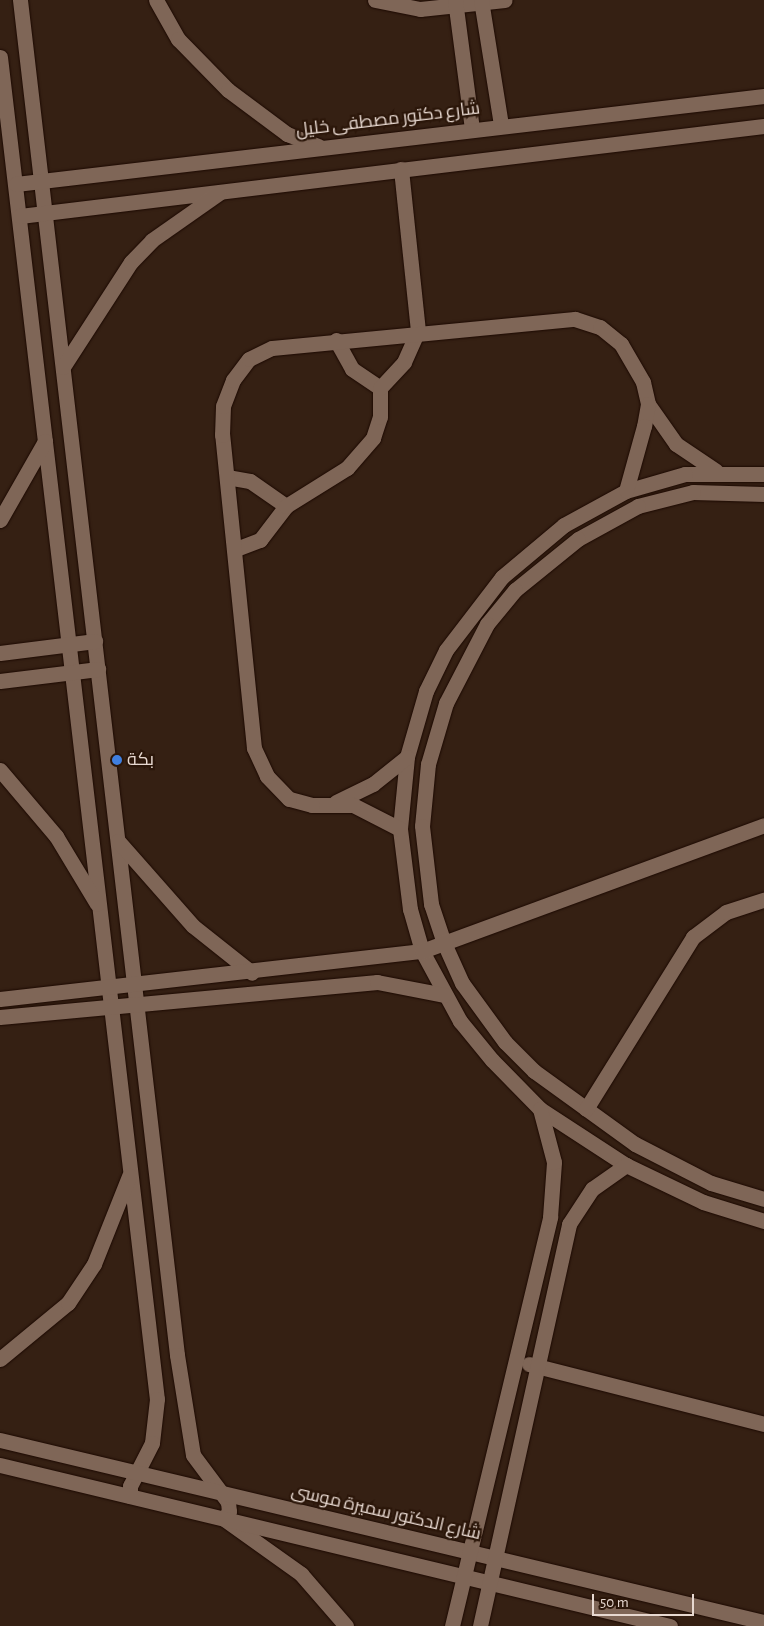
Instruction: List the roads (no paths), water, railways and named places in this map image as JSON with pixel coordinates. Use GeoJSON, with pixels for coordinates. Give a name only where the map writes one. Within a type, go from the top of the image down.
{"type":"FeatureCollection","features":[{"type":"Feature","properties":{"kind":"street"},"geometry":{"type":"LineString","coordinates":[[20,0],[177,1355],[192,1448],[201,1469],[224,1494],[229,1508],[224,1519]]}},
{"type":"Feature","properties":{"kind":"street"},"geometry":{"type":"LineString","coordinates":[[156,0],[178,39],[228,90],[286,134],[320,146]]}},
{"type":"Feature","properties":{"kind":"street"},"geometry":{"type":"LineString","coordinates":[[374,0],[420,9],[456,3],[505,0]]}},
{"type":"Feature","properties":{"kind":"street"},"geometry":{"type":"LineString","coordinates":[[481,1],[501,125]]}},
{"type":"Feature","properties":{"kind":"street"},"geometry":{"type":"LineString","coordinates":[[456,3],[472,129]]}},
{"type":"Feature","properties":{"kind":"street"},"geometry":{"type":"LineString","coordinates":[[0,58],[20,216],[158,1412],[152,1444],[138,1472],[130,1496]]}},
{"type":"Feature","properties":{"kind":"street","name":"شارع دكتور مصطفى خليل"},"geometry":{"type":"LineString","coordinates":[[16,184],[320,146],[764,96]]}},
{"type":"Feature","properties":{"kind":"street"},"geometry":{"type":"LineString","coordinates":[[20,216],[764,126]]}},
{"type":"Feature","properties":{"kind":"street"},"geometry":{"type":"LineString","coordinates":[[236,549],[260,540],[286,506],[330,480],[361,454],[380,417],[380,388],[404,362],[418,331],[401,169]]}},
{"type":"Feature","properties":{"kind":"street"},"geometry":{"type":"LineString","coordinates":[[63,367],[131,262],[152,240],[222,191]]}},
{"type":"Feature","properties":{"kind":"street"},"geometry":{"type":"LineString","coordinates":[[400,829],[370,811],[335,803],[312,805],[289,799],[268,776],[254,748],[236,549],[226,477],[223,406],[233,380],[249,360],[272,348],[418,331],[575,319],[600,327],[621,344],[634,362],[648,404],[676,444],[716,471]]}},
{"type":"Feature","properties":{"kind":"street"},"geometry":{"type":"LineString","coordinates":[[336,340],[352,369],[380,388]]}},
{"type":"Feature","properties":{"kind":"street"},"geometry":{"type":"LineString","coordinates":[[626,490],[648,404]]}},
{"type":"Feature","properties":{"kind":"street"},"geometry":{"type":"LineString","coordinates":[[0,520],[45,441]]}},
{"type":"Feature","properties":{"kind":"street"},"geometry":{"type":"LineString","coordinates":[[764,474],[716,471],[663,479],[626,490],[564,525],[531,549],[471,612],[426,691],[407,756],[400,829],[410,909],[422,951],[444,994],[476,1040],[544,1112],[626,1165],[703,1202],[764,1221]]}},
{"type":"Feature","properties":{"kind":"street"},"geometry":{"type":"LineString","coordinates":[[226,477],[250,481],[286,506]]}},
{"type":"Feature","properties":{"kind":"street"},"geometry":{"type":"LineString","coordinates":[[764,494],[694,492],[638,506],[612,518],[545,562],[487,624],[446,703],[424,796],[424,865],[444,943],[462,983],[504,1042],[586,1109],[672,1165],[764,1199]]}},
{"type":"Feature","properties":{"kind":"street"},"geometry":{"type":"LineString","coordinates":[[0,653],[95,642]]}},
{"type":"Feature","properties":{"kind":"street"},"geometry":{"type":"LineString","coordinates":[[0,681],[98,669]]}},
{"type":"Feature","properties":{"kind":"street"},"geometry":{"type":"LineString","coordinates":[[335,803],[373,784],[407,756]]}},
{"type":"Feature","properties":{"kind":"street"},"geometry":{"type":"LineString","coordinates":[[0,770],[56,836],[100,910]]}},
{"type":"Feature","properties":{"kind":"street"},"geometry":{"type":"LineString","coordinates":[[0,999],[252,973],[422,951],[764,825]]}},
{"type":"Feature","properties":{"kind":"street"},"geometry":{"type":"LineString","coordinates":[[118,842],[186,920],[252,973]]}},
{"type":"Feature","properties":{"kind":"street"},"geometry":{"type":"LineString","coordinates":[[586,1109],[693,937],[726,912],[764,900]]}},
{"type":"Feature","properties":{"kind":"street"},"geometry":{"type":"LineString","coordinates":[[0,1017],[377,982],[444,994]]}},
{"type":"Feature","properties":{"kind":"street"},"geometry":{"type":"LineString","coordinates":[[544,1112],[566,1094]]}},
{"type":"Feature","properties":{"kind":"street"},"geometry":{"type":"LineString","coordinates":[[452,1626],[518,1362],[554,1190],[554,1162],[544,1112]]}},
{"type":"Feature","properties":{"kind":"street"},"geometry":{"type":"LineString","coordinates":[[480,1626],[539,1367],[569,1224],[592,1189],[626,1165]]}},
{"type":"Feature","properties":{"kind":"street"},"geometry":{"type":"LineString","coordinates":[[0,1359],[68,1303],[94,1264],[130,1173]]}},
{"type":"Feature","properties":{"kind":"street"},"geometry":{"type":"LineString","coordinates":[[518,1362],[764,1424]]}},
{"type":"Feature","properties":{"kind":"street","name":"شارع الدكتور سميرة موسى"},"geometry":{"type":"LineString","coordinates":[[0,1440],[764,1622]]}},
{"type":"Feature","properties":{"kind":"street"},"geometry":{"type":"LineString","coordinates":[[0,1465],[670,1626]]}},
{"type":"Feature","properties":{"kind":"street"},"geometry":{"type":"LineString","coordinates":[[224,1519],[301,1574],[346,1626]]}},
{"type":"Feature","properties":{"kind":"place","name":"بكة"},"geometry":{"type":"Point","coordinates":[117,760]}}]}
